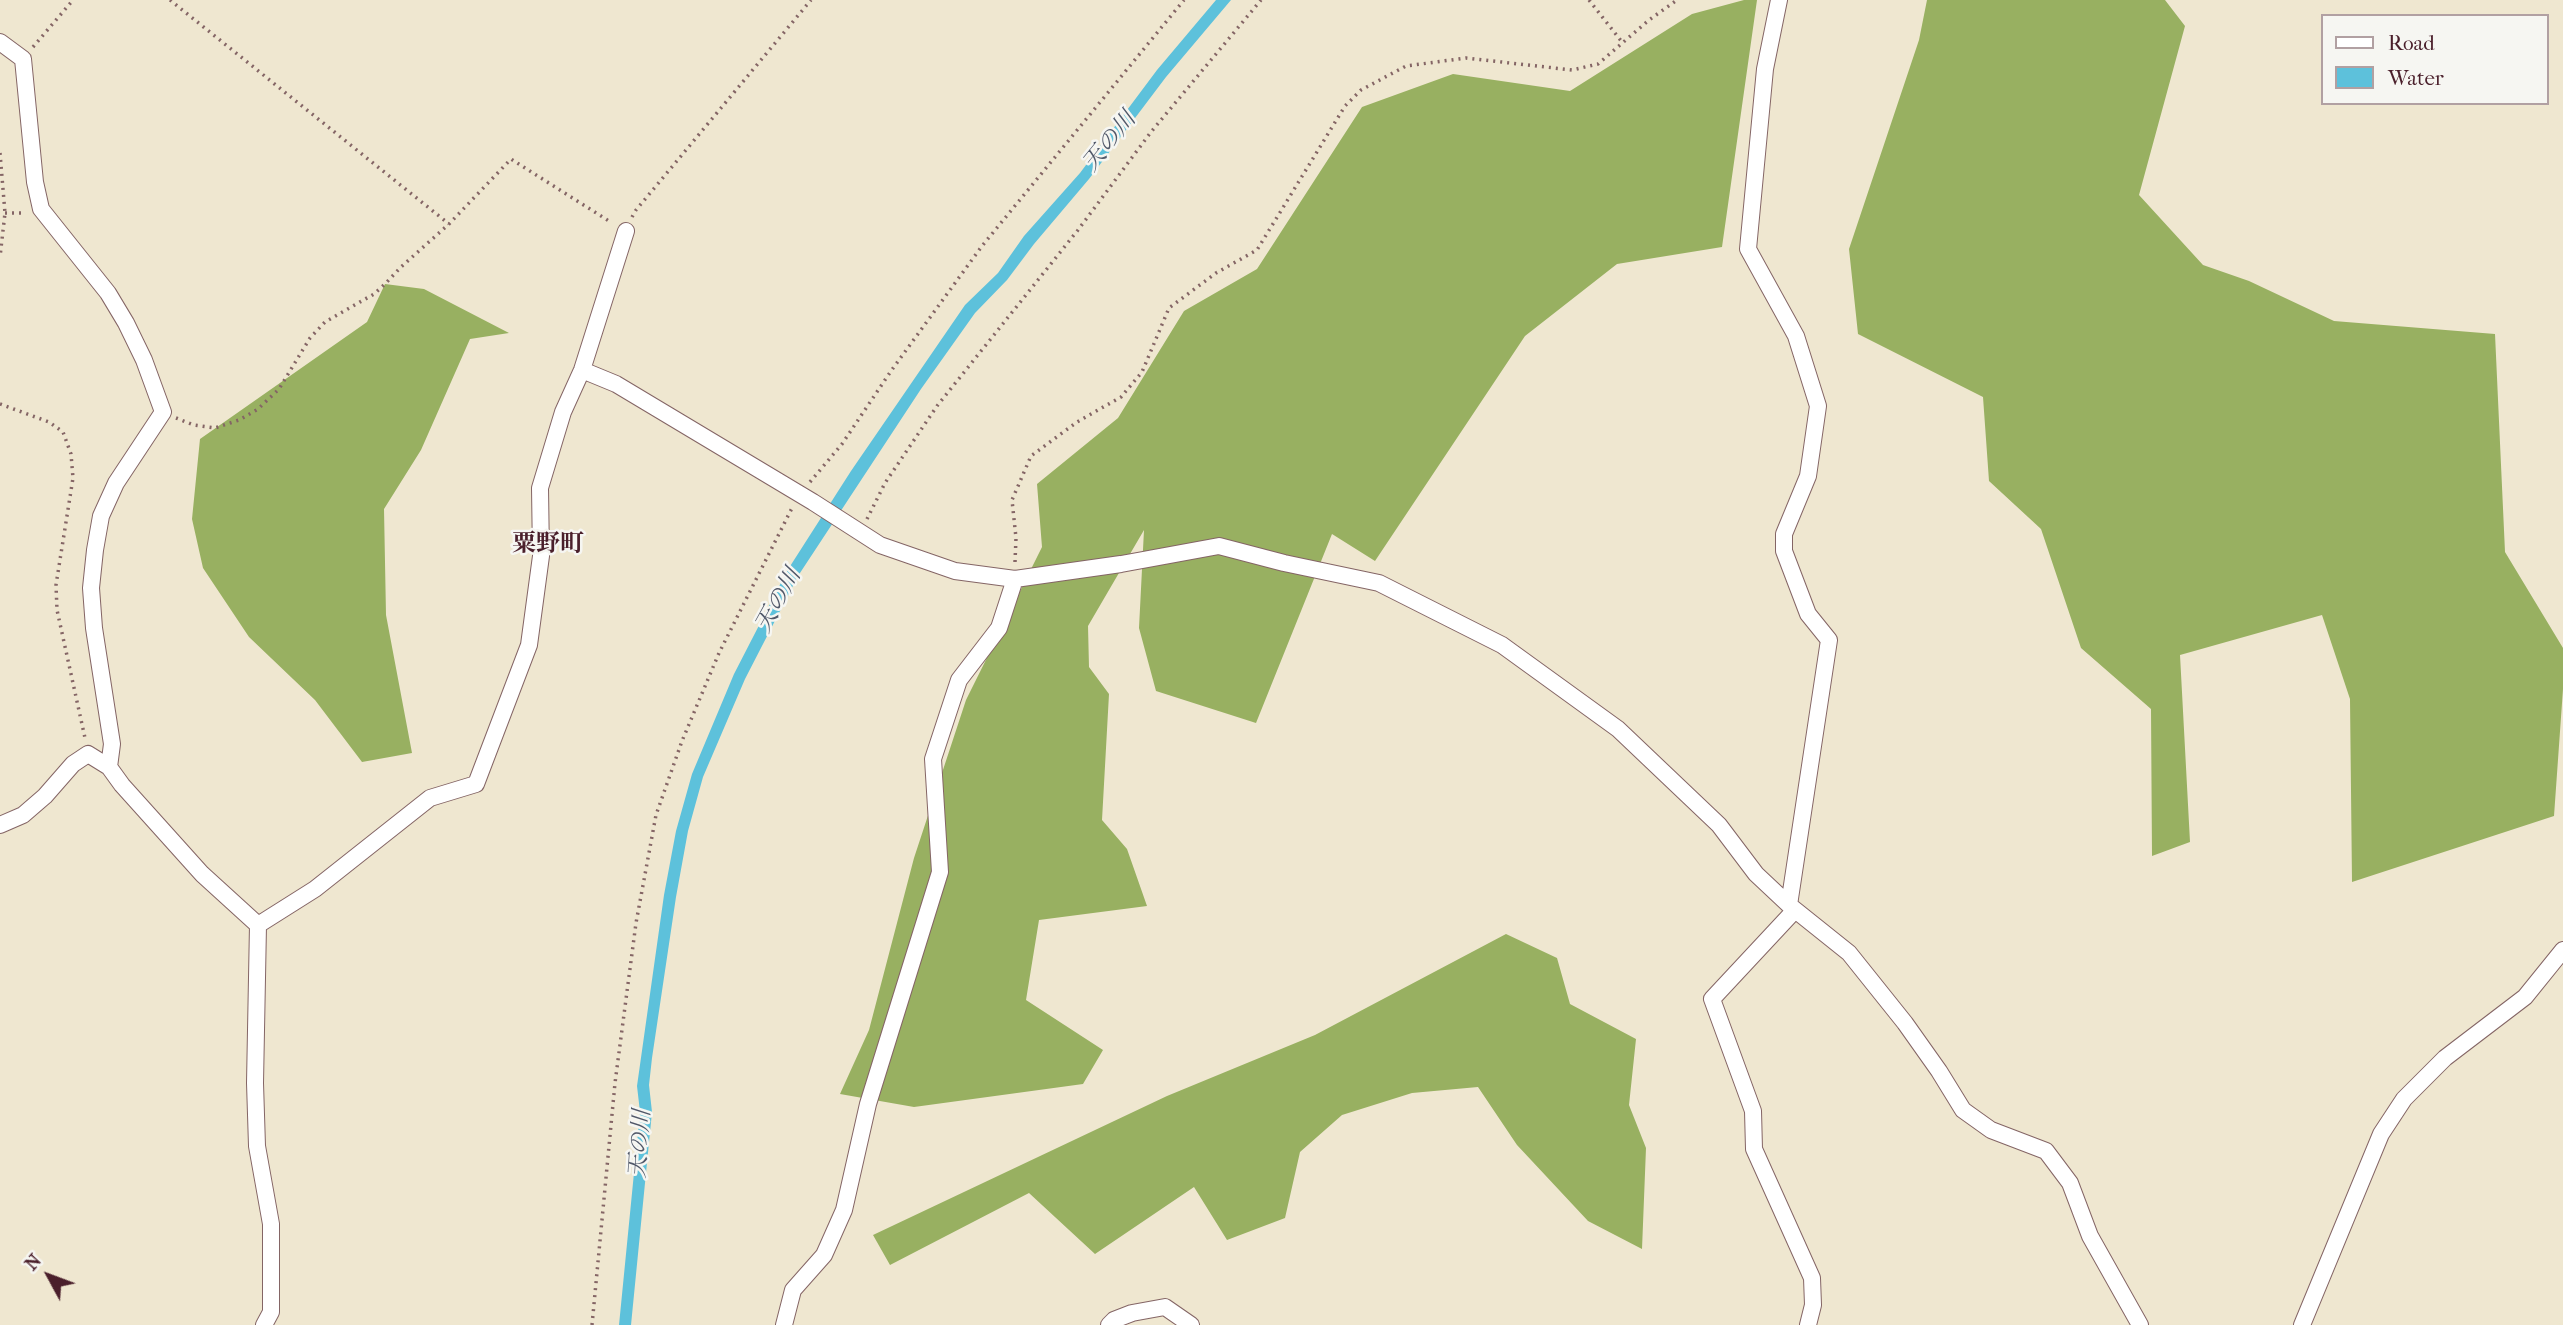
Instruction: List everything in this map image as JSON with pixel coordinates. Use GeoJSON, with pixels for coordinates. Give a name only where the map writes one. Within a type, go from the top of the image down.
{"type":"FeatureCollection","features":[{"type":"Feature","properties":{"kind":"street"},"geometry":{"type":"LineString","coordinates":[[1779,0],[1765,69],[1748,249],[1796,336],[1818,406],[1808,476],[1784,534],[1784,551],[1808,614],[1829,640],[1792,907],[1712,999],[1753,1111],[1754,1149],[1812,1278],[1814,1306],[1808,1325]]}},
{"type":"Feature","properties":{"kind":"street"},"geometry":{"type":"LineString","coordinates":[[0,43],[23,59],[35,182],[41,209],[108,293],[144,360],[163,412],[116,483],[101,516],[95,550],[91,588],[94,628],[112,744],[110,767]]}},
{"type":"Feature","properties":{"kind":"street"},"geometry":{"type":"LineString","coordinates":[[258,925],[315,889],[430,798],[476,784],[529,645],[541,556],[540,488],[563,412],[582,370],[626,232]]}},
{"type":"Feature","properties":{"kind":"street"},"geometry":{"type":"LineString","coordinates":[[582,370],[616,384],[806,497],[880,545],[955,571],[1015,579],[1121,564],[1219,546],[1379,583],[1502,645],[1618,729],[1719,825],[1756,874],[1849,953],[1905,1023],[1939,1071],[1962,1110],[1991,1129],[2046,1151],[2070,1183],[2090,1236],[2140,1325]]}},
{"type":"Feature","properties":{"kind":"street"},"geometry":{"type":"LineString","coordinates":[[784,1325],[793,1290],[824,1255],[844,1210],[868,1104],[940,872],[933,759],[959,680],[999,628],[1015,579]]}},
{"type":"Feature","properties":{"kind":"street"},"geometry":{"type":"LineString","coordinates":[[0,825],[23,815],[45,796],[73,764],[88,754],[110,767],[122,785],[202,874],[258,925],[255,1083],[257,1146],[271,1224],[271,1312],[264,1325]]}},
{"type":"Feature","properties":{"kind":"street"},"geometry":{"type":"LineString","coordinates":[[2302,1325],[2381,1134],[2404,1099],[2445,1058],[2525,997],[2563,950]]}},
{"type":"Feature","properties":{"kind":"street"},"geometry":{"type":"LineString","coordinates":[[1109,1325],[1114,1320],[1132,1313],[1165,1307],[1191,1325]]}},
{"type":"Feature","properties":{"kind":"path"},"geometry":{"type":"LineString","coordinates":[[23,59],[73,0]]}},
{"type":"Feature","properties":{"kind":"path"},"geometry":{"type":"LineString","coordinates":[[170,0],[449,224]]}},
{"type":"Feature","properties":{"kind":"path"},"geometry":{"type":"LineString","coordinates":[[163,412],[194,425],[215,428],[239,420],[258,409],[279,389],[310,338],[325,322],[373,294],[449,224],[510,159],[626,232],[636,210],[811,0]]}},
{"type":"Feature","properties":{"kind":"path"},"geometry":{"type":"LineString","coordinates":[[592,1325],[617,1070],[636,923],[656,815],[682,741],[719,653],[806,497],[891,371],[982,246],[1184,0]]}},
{"type":"Feature","properties":{"kind":"path"},"geometry":{"type":"LineString","coordinates":[[856,531],[937,406],[1078,230],[1151,132],[1261,0]]}},
{"type":"Feature","properties":{"kind":"path"},"geometry":{"type":"LineString","coordinates":[[1589,0],[1623,43]]}},
{"type":"Feature","properties":{"kind":"path"},"geometry":{"type":"LineString","coordinates":[[1015,579],[1016,538],[1012,500],[1031,456],[1077,422],[1121,397],[1142,372],[1169,308],[1216,273],[1256,250],[1345,106],[1361,90],[1406,66],[1466,58],[1572,70],[1598,64],[1677,0]]}},
{"type":"Feature","properties":{"kind":"path"},"geometry":{"type":"LineString","coordinates":[[0,153],[5,213],[0,257]]}},
{"type":"Feature","properties":{"kind":"path"},"geometry":{"type":"LineString","coordinates":[[0,404],[49,422],[63,432],[71,454],[73,478],[56,584],[57,610],[77,692],[88,754]]}},
{"type":"Feature","properties":{"kind":"green space"},"geometry":{"type":"Polygon","coordinates":[[[1744,0],[1757,0],[1722,247],[1617,264],[1525,336],[1375,561],[1332,534],[1256,723],[1156,691],[1139,628],[1144,530],[1088,626],[1089,667],[1109,694],[1102,820],[1127,849],[1147,906],[1039,920],[1026,1000],[1103,1050],[1083,1084],[914,1107],[840,1094],[869,1030],[914,858],[966,700],[1042,547],[1037,484],[1118,418],[1184,311],[1257,269],[1362,107],[1453,74],[1570,91],[1692,14],[1744,0]]]}},
{"type":"Feature","properties":{"kind":"green space"},"geometry":{"type":"Polygon","coordinates":[[[1927,0],[2165,0],[2185,26],[2139,195],[2203,265],[2249,281],[2334,321],[2495,334],[2505,552],[2563,648],[2563,689],[2554,816],[2352,882],[2350,699],[2322,615],[2180,655],[2190,842],[2152,856],[2151,709],[2081,648],[2041,529],[1989,481],[1983,397],[1858,334],[1849,249],[1919,40],[1927,0]]]}},
{"type":"Feature","properties":{"kind":"green space"},"geometry":{"type":"Polygon","coordinates":[[[385,284],[424,289],[509,333],[470,339],[421,450],[384,509],[386,615],[412,753],[362,762],[315,700],[249,637],[203,568],[192,519],[200,439],[367,322],[385,284]]]}},
{"type":"Feature","properties":{"kind":"green space"},"geometry":{"type":"Polygon","coordinates":[[[1506,934],[1557,958],[1570,1004],[1636,1039],[1629,1105],[1646,1148],[1642,1249],[1588,1221],[1517,1145],[1478,1087],[1412,1093],[1342,1115],[1300,1152],[1285,1218],[1227,1240],[1194,1187],[1095,1254],[1029,1193],[890,1265],[873,1235],[1167,1096],[1315,1035],[1506,934]]]}},
{"type":"Feature","properties":{"kind":"water","name":"天の川"},"geometry":{"type":"Polygon","coordinates":[[[1216,0],[1231,0],[1166,77],[1089,179],[1007,280],[975,313],[921,389],[798,576],[745,679],[703,777],[688,831],[652,1058],[649,1085],[652,1112],[631,1325],[619,1325],[640,1112],[637,1086],[664,895],[676,831],[692,774],[734,674],[787,571],[851,471],[965,305],[998,273],[1024,236],[1080,173],[1157,70],[1216,0]]]}},
{"type":"Feature","properties":{"kind":"district","name":"粟野町"},"geometry":{"type":"Point","coordinates":[548,545]}}]}
